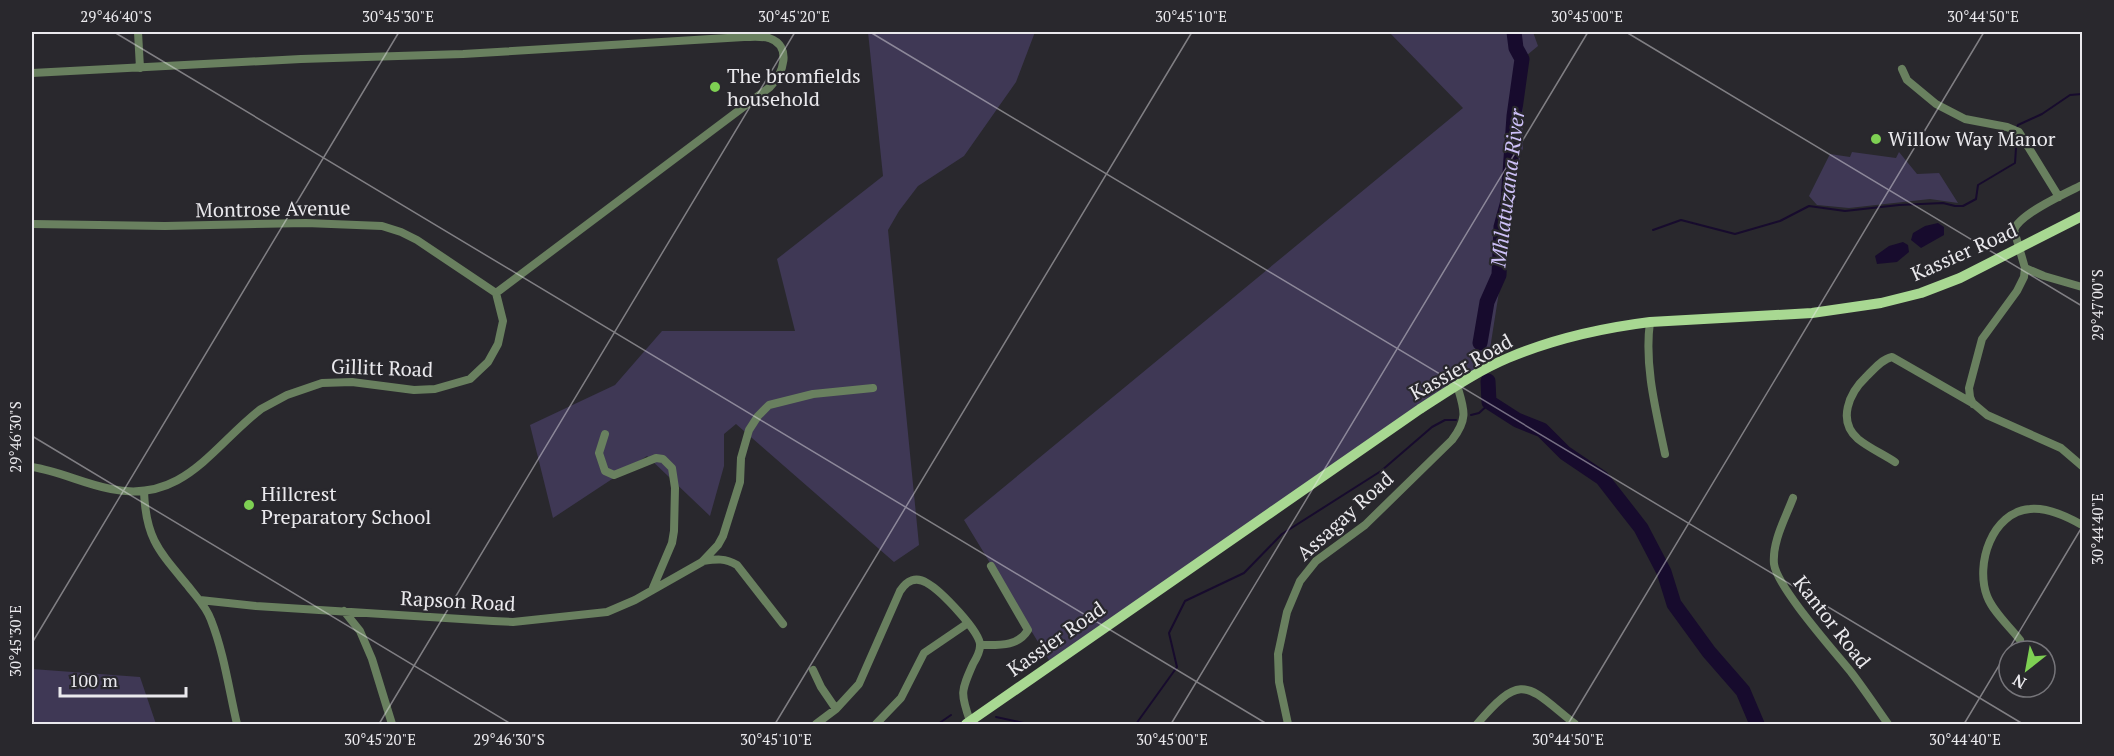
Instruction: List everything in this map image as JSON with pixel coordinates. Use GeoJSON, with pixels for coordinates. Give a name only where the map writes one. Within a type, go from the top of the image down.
{"type":"FeatureCollection","features":[{"type":"Feature","properties":{"kind":"main road","name":"Kassier Road"},"geometry":{"type":"LineString","coordinates":[[968,723],[1410,415],[1457,385],[1508,358],[1592,331],[1650,322],[1812,313],[1862,307],[1942,285],[2082,216]]}},
{"type":"Feature","properties":{"kind":"street"},"geometry":{"type":"LineString","coordinates":[[138,32],[140,68]]}},
{"type":"Feature","properties":{"kind":"street"},"geometry":{"type":"LineString","coordinates":[[32,73],[293,59],[496,52],[744,37],[772,39],[778,45],[783,53],[783,69],[770,87],[496,293]]}},
{"type":"Feature","properties":{"kind":"street"},"geometry":{"type":"LineString","coordinates":[[1902,69],[1907,80],[1936,104],[1965,119],[2007,127],[2019,132],[2059,197]]}},
{"type":"Feature","properties":{"kind":"street"},"geometry":{"type":"LineString","coordinates":[[1974,404],[1969,388],[1982,339],[2017,291],[2024,277],[2025,268],[2014,230],[2016,224],[2082,185]]}},
{"type":"Feature","properties":{"kind":"street","name":"Montrose Avenue"},"geometry":{"type":"LineString","coordinates":[[32,224],[165,226],[306,223],[382,226],[417,240],[496,293]]}},
{"type":"Feature","properties":{"kind":"street"},"geometry":{"type":"LineString","coordinates":[[2025,268],[2082,287]]}},
{"type":"Feature","properties":{"kind":"street","name":"Gillitt Road"},"geometry":{"type":"LineString","coordinates":[[32,467],[112,490],[144,492],[166,486],[190,474],[261,409],[308,386],[352,382],[414,390],[435,389],[470,379],[488,362],[498,344],[503,321],[496,293]]}},
{"type":"Feature","properties":{"kind":"street"},"geometry":{"type":"LineString","coordinates":[[1650,322],[1648,341],[1653,398],[1665,454]]}},
{"type":"Feature","properties":{"kind":"street"},"geometry":{"type":"LineString","coordinates":[[1895,462],[1854,434],[1846,414],[1855,389],[1887,357],[1898,358],[1998,421],[2056,445],[2082,466]]}},
{"type":"Feature","properties":{"kind":"street","name":"Assagay Road"},"geometry":{"type":"LineString","coordinates":[[1288,724],[1279,682],[1278,654],[1287,612],[1300,581],[1316,561],[1365,525],[1452,440],[1461,428],[1464,417],[1457,385]]}},
{"type":"Feature","properties":{"kind":"street","name":"Rapson Road"},"geometry":{"type":"LineString","coordinates":[[200,600],[256,606],[513,622],[607,612],[651,591],[702,561],[718,545],[729,519],[740,482],[741,458],[749,430],[769,405],[813,394],[873,388]]}},
{"type":"Feature","properties":{"kind":"street"},"geometry":{"type":"LineString","coordinates":[[605,434],[599,453],[605,471],[614,475],[656,458],[663,459],[672,468],[675,488],[672,543],[651,591]]}},
{"type":"Feature","properties":{"kind":"street"},"geometry":{"type":"LineString","coordinates":[[144,492],[146,521],[152,537],[166,560],[200,600],[212,621],[237,724]]}},
{"type":"Feature","properties":{"kind":"street","name":"Kantor Road"},"geometry":{"type":"LineString","coordinates":[[1792,498],[1776,544],[1774,562],[1777,574],[1888,724]]}},
{"type":"Feature","properties":{"kind":"street"},"geometry":{"type":"LineString","coordinates":[[2019,639],[1992,605],[1983,582],[1983,563],[1995,533],[2001,523],[2013,513],[2033,508],[2056,513],[2082,525]]}},
{"type":"Feature","properties":{"kind":"street"},"geometry":{"type":"LineString","coordinates":[[702,561],[727,560],[737,566],[783,624]]}},
{"type":"Feature","properties":{"kind":"street"},"geometry":{"type":"LineString","coordinates":[[981,645],[1012,643],[1028,630],[991,566]]}},
{"type":"Feature","properties":{"kind":"street"},"geometry":{"type":"LineString","coordinates":[[816,724],[853,693],[865,676],[895,603],[906,582],[915,579],[929,584],[977,634],[981,645],[963,688],[968,723]]}},
{"type":"Feature","properties":{"kind":"street"},"geometry":{"type":"LineString","coordinates":[[344,611],[360,631],[372,659],[392,724]]}},
{"type":"Feature","properties":{"kind":"street"},"geometry":{"type":"LineString","coordinates":[[876,724],[901,698],[924,653],[968,623]]}},
{"type":"Feature","properties":{"kind":"street"},"geometry":{"type":"LineString","coordinates":[[813,670],[820,687],[836,709]]}},
{"type":"Feature","properties":{"kind":"street"},"geometry":{"type":"LineString","coordinates":[[1477,724],[1500,699],[1525,688],[1536,693],[1575,724]]}},
{"type":"Feature","properties":{"kind":"shaded area"},"geometry":{"type":"Polygon","coordinates":[[[868,32],[1035,32],[1016,82],[964,156],[918,186],[888,230],[919,545],[894,562],[736,424],[724,434],[724,466],[710,516],[647,456],[553,518],[530,425],[615,385],[662,331],[795,331],[777,259],[883,176],[868,32]]]}},
{"type":"Feature","properties":{"kind":"shaded area"},"geometry":{"type":"Polygon","coordinates":[[[1389,32],[1533,32],[1538,46],[1522,59],[1523,149],[1487,368],[1052,665],[964,520],[1463,108],[1389,32]]]}},
{"type":"Feature","properties":{"kind":"shaded area"},"geometry":{"type":"Polygon","coordinates":[[[1852,152],[1896,158],[1899,152],[1917,174],[1939,173],[1958,203],[1930,199],[1849,208],[1817,205],[1809,196],[1830,154],[1850,157],[1852,152]]]}},
{"type":"Feature","properties":{"kind":"shaded area"},"geometry":{"type":"Polygon","coordinates":[[[1938,223],[1944,227],[1944,235],[1921,248],[1911,240],[1913,233],[1925,226],[1938,223]]]}},
{"type":"Feature","properties":{"kind":"shaded area"},"geometry":{"type":"Polygon","coordinates":[[[1903,242],[1908,245],[1909,252],[1897,262],[1877,264],[1875,256],[1889,246],[1903,242]]]}},
{"type":"Feature","properties":{"kind":"shaded area"},"geometry":{"type":"Polygon","coordinates":[[[32,669],[140,677],[156,724],[32,724],[32,669]]]}},
{"type":"Feature","properties":{"kind":"waterway","name":"Mhlatuzana River"},"geometry":{"type":"LineString","coordinates":[[1480,343],[1487,302],[1499,275],[1501,227],[1508,201],[1514,116],[1522,59],[1516,48],[1514,32]]}},
{"type":"Feature","properties":{"kind":"waterway"},"geometry":{"type":"LineString","coordinates":[[2017,127],[2070,95],[2082,94]]}},
{"type":"Feature","properties":{"kind":"waterway"},"geometry":{"type":"LineString","coordinates":[[1653,230],[1681,220],[1735,234],[1780,221],[1809,206],[1845,211],[1943,203],[1963,206],[1976,199],[1978,185],[2015,163],[2017,133]]}},
{"type":"Feature","properties":{"kind":"waterway","name":"Mhlatuzana River"},"geometry":{"type":"LineString","coordinates":[[1499,255],[1507,254]]}},
{"type":"Feature","properties":{"kind":"waterway","name":"Mhlatuzana River"},"geometry":{"type":"LineString","coordinates":[[1488,381],[1489,402],[1517,420],[1542,430],[1565,453],[1602,478],[1641,528],[1664,572],[1674,604],[1709,652],[1743,691],[1757,724]]}},
{"type":"Feature","properties":{"kind":"waterway"},"geometry":{"type":"LineString","coordinates":[[1471,415],[1479,413],[1490,403]]}},
{"type":"Feature","properties":{"kind":"waterway"},"geometry":{"type":"LineString","coordinates":[[1136,724],[1177,667],[1169,633],[1185,601],[1244,573],[1282,534],[1381,471],[1432,427],[1445,420],[1456,420]]}},
{"type":"Feature","properties":{"kind":"waterway"},"geometry":{"type":"LineString","coordinates":[[938,724],[951,715]]}},
{"type":"Feature","properties":{"kind":"waterway"},"geometry":{"type":"LineString","coordinates":[[996,717],[1028,724]]}},
{"type":"Feature","properties":{"kind":"place","name":"The bromfields household"},"geometry":{"type":"Point","coordinates":[715,87]}},
{"type":"Feature","properties":{"kind":"place","name":"Willow Way Manor"},"geometry":{"type":"Point","coordinates":[1876,139]}},
{"type":"Feature","properties":{"kind":"place","name":"Hillcrest Preparatory School"},"geometry":{"type":"Point","coordinates":[249,505]}}]}
